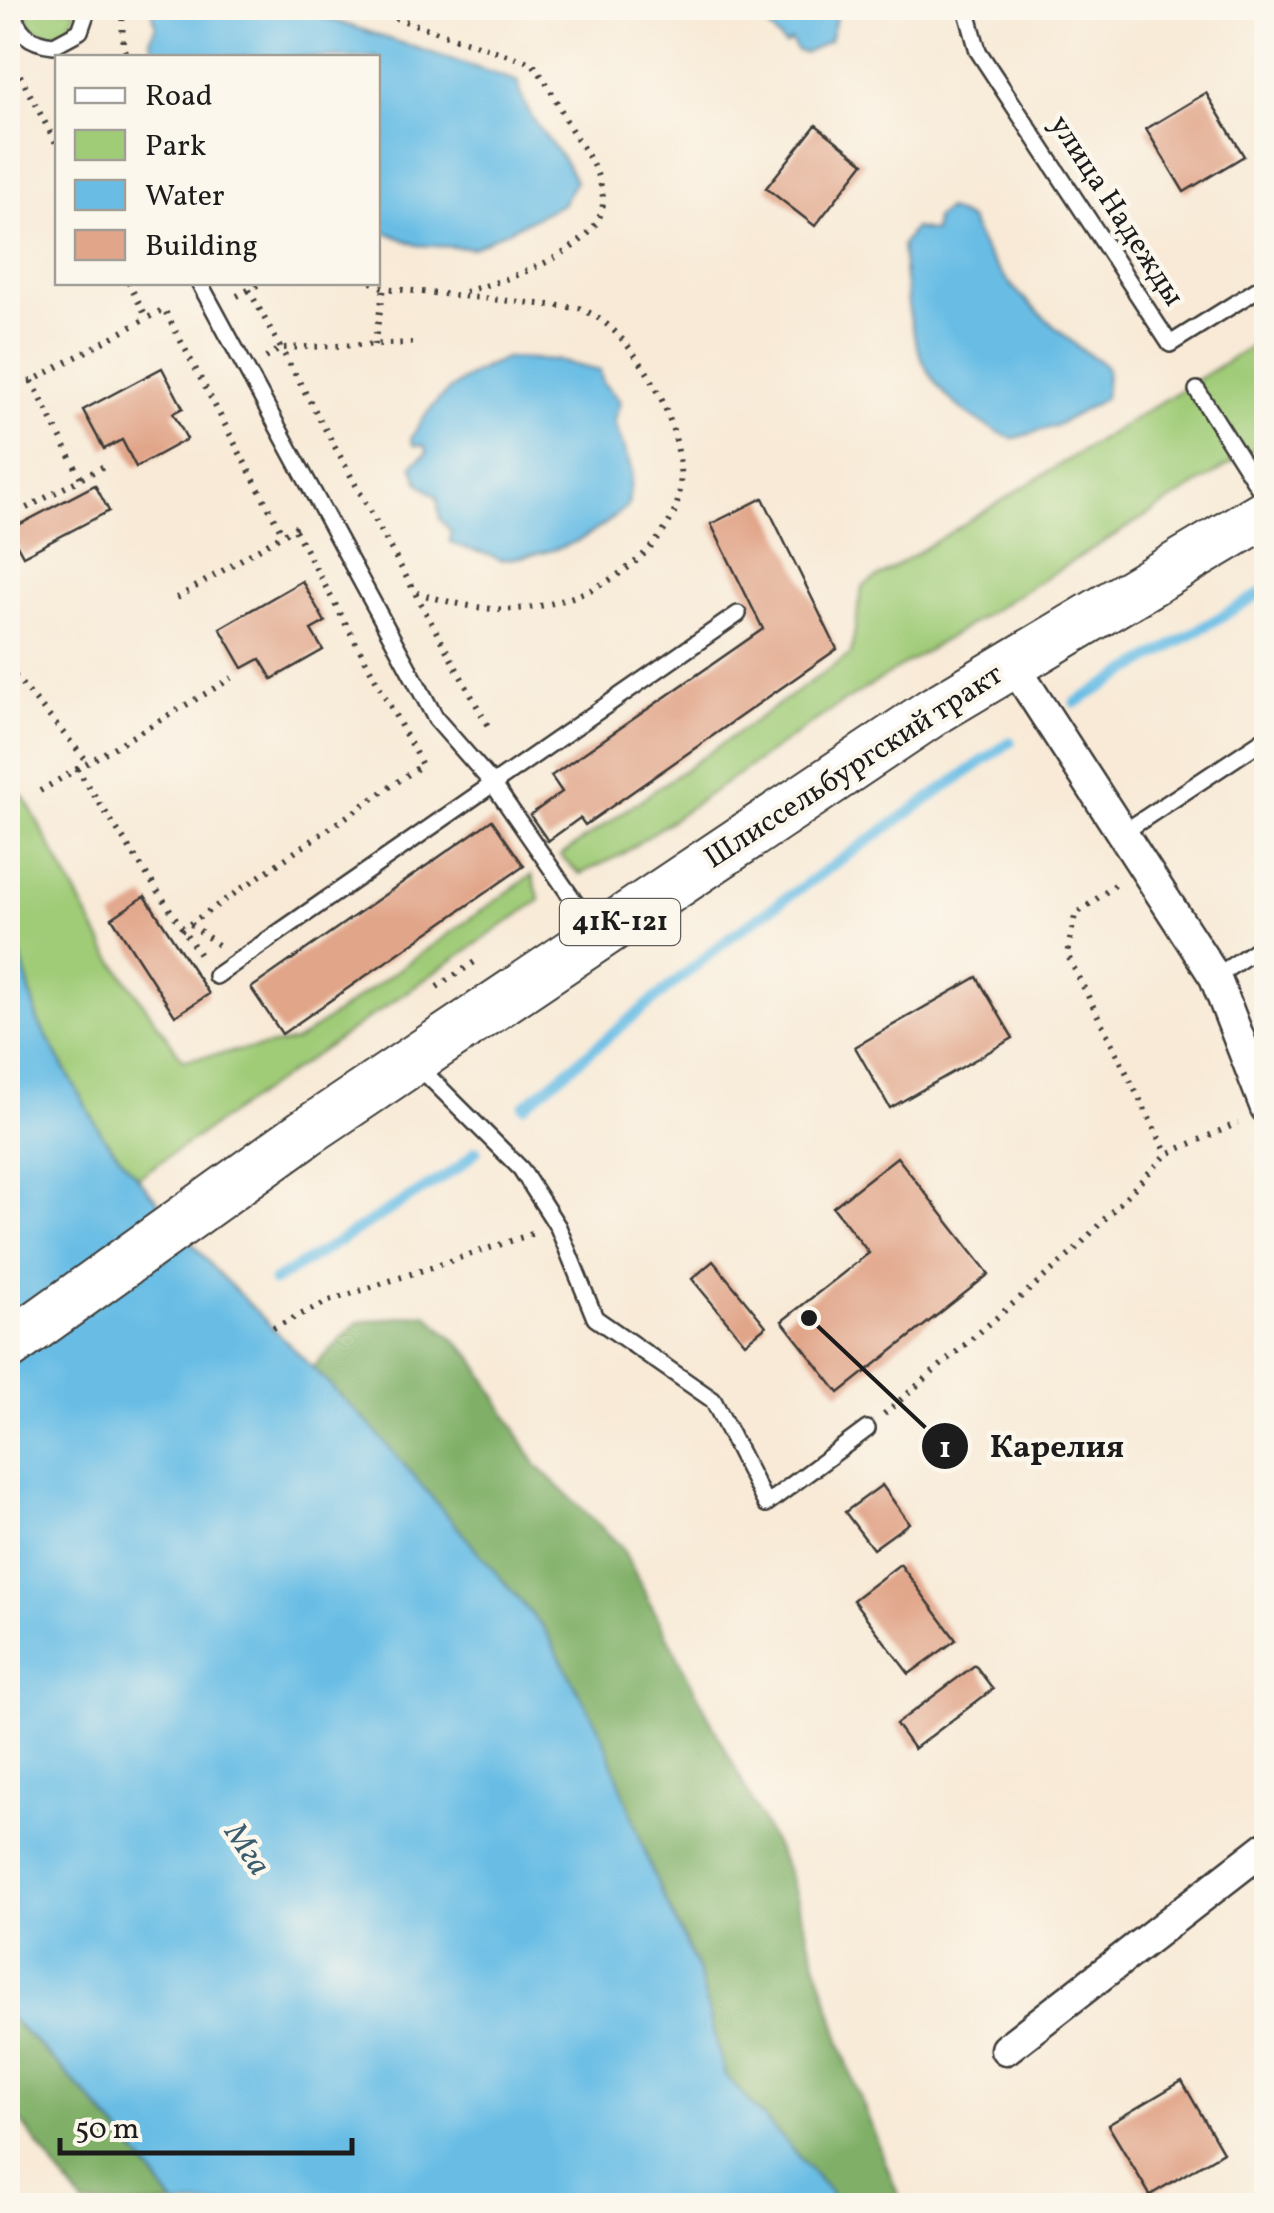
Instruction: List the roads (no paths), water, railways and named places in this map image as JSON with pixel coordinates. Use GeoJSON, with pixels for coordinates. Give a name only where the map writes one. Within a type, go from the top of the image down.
{"type":"FeatureCollection","features":[{"type":"Feature","properties":{"kind":"main road","name":"Шлиссельбургский тракт"},"geometry":{"type":"LineString","coordinates":[[8,1346],[305,1133],[599,936],[1012,663],[1266,512]]}},
{"type":"Feature","properties":{"kind":"street"},"geometry":{"type":"LineString","coordinates":[[1012,663],[1215,977],[1258,1113]]}},
{"type":"Feature","properties":{"kind":"street"},"geometry":{"type":"LineString","coordinates":[[1006,2049],[1266,1847]]}},
{"type":"Feature","properties":{"kind":"lane"},"geometry":{"type":"LineString","coordinates":[[13,8],[16,25],[39,44],[68,41],[80,31],[88,8]]}},
{"type":"Feature","properties":{"kind":"lane","name":"улица Надежды"},"geometry":{"type":"LineString","coordinates":[[966,8],[978,51],[1170,344],[1266,284]]}},
{"type":"Feature","properties":{"kind":"lane"},"geometry":{"type":"LineString","coordinates":[[68,41],[76,55]]}},
{"type":"Feature","properties":{"kind":"lane"},"geometry":{"type":"LineString","coordinates":[[201,285],[436,719],[493,784],[599,936]]}},
{"type":"Feature","properties":{"kind":"lane"},"geometry":{"type":"LineString","coordinates":[[1197,390],[1266,499]]}},
{"type":"Feature","properties":{"kind":"lane"},"geometry":{"type":"LineString","coordinates":[[216,976],[738,614]]}},
{"type":"Feature","properties":{"kind":"lane"},"geometry":{"type":"LineString","coordinates":[[1124,832],[1266,738]]}},
{"type":"Feature","properties":{"kind":"lane"},"geometry":{"type":"LineString","coordinates":[[1215,977],[1266,942]]}},
{"type":"Feature","properties":{"kind":"lane"},"geometry":{"type":"LineString","coordinates":[[414,1061],[521,1169],[558,1227],[595,1318],[714,1400],[766,1504],[867,1429]]}},
{"type":"Feature","properties":{"kind":"water"},"geometry":{"type":"Polygon","coordinates":[[[151,8],[296,8],[519,82],[527,109],[575,182],[562,204],[472,248],[417,245],[380,230],[380,55],[156,55],[150,40],[156,25],[151,8]]]}},
{"type":"Feature","properties":{"kind":"water"},"geometry":{"type":"Polygon","coordinates":[[[760,8],[839,8],[830,40],[805,53],[797,51],[791,41],[785,45],[768,26],[760,8]]]}},
{"type":"Feature","properties":{"kind":"water"},"geometry":{"type":"Polygon","coordinates":[[[947,209],[970,220],[988,256],[1030,304],[1104,365],[1105,398],[1055,426],[1013,439],[980,422],[936,384],[915,337],[902,245],[914,228],[934,232],[935,219],[947,209]]]}},
{"type":"Feature","properties":{"kind":"water"},"geometry":{"type":"Polygon","coordinates":[[[506,358],[555,360],[600,371],[603,383],[620,401],[614,422],[632,471],[628,505],[598,529],[554,550],[500,560],[450,542],[451,532],[440,519],[437,497],[419,483],[412,465],[427,453],[424,445],[414,445],[411,439],[429,411],[450,389],[506,358]]]}},
{"type":"Feature","properties":{"kind":"water","name":"Мга"},"geometry":{"type":"Polygon","coordinates":[[[8,909],[38,1021],[103,1136],[214,1269],[371,1426],[544,1629],[602,1734],[652,1871],[697,1968],[725,2075],[830,2192],[835,2205],[174,2205],[97,2106],[8,2016],[8,909]]]}},
{"type":"Feature","properties":{"kind":"waterway"},"geometry":{"type":"LineString","coordinates":[[1075,703],[1266,590]]}},
{"type":"Feature","properties":{"kind":"waterway"},"geometry":{"type":"LineString","coordinates":[[524,1106],[733,935],[1010,742]]}},
{"type":"Feature","properties":{"kind":"waterway"},"geometry":{"type":"LineString","coordinates":[[274,1281],[458,1168],[476,1151]]}},
{"type":"Feature","properties":{"kind":"place","name":"Карелия"},"geometry":{"type":"Point","coordinates":[809,1318]}}]}
